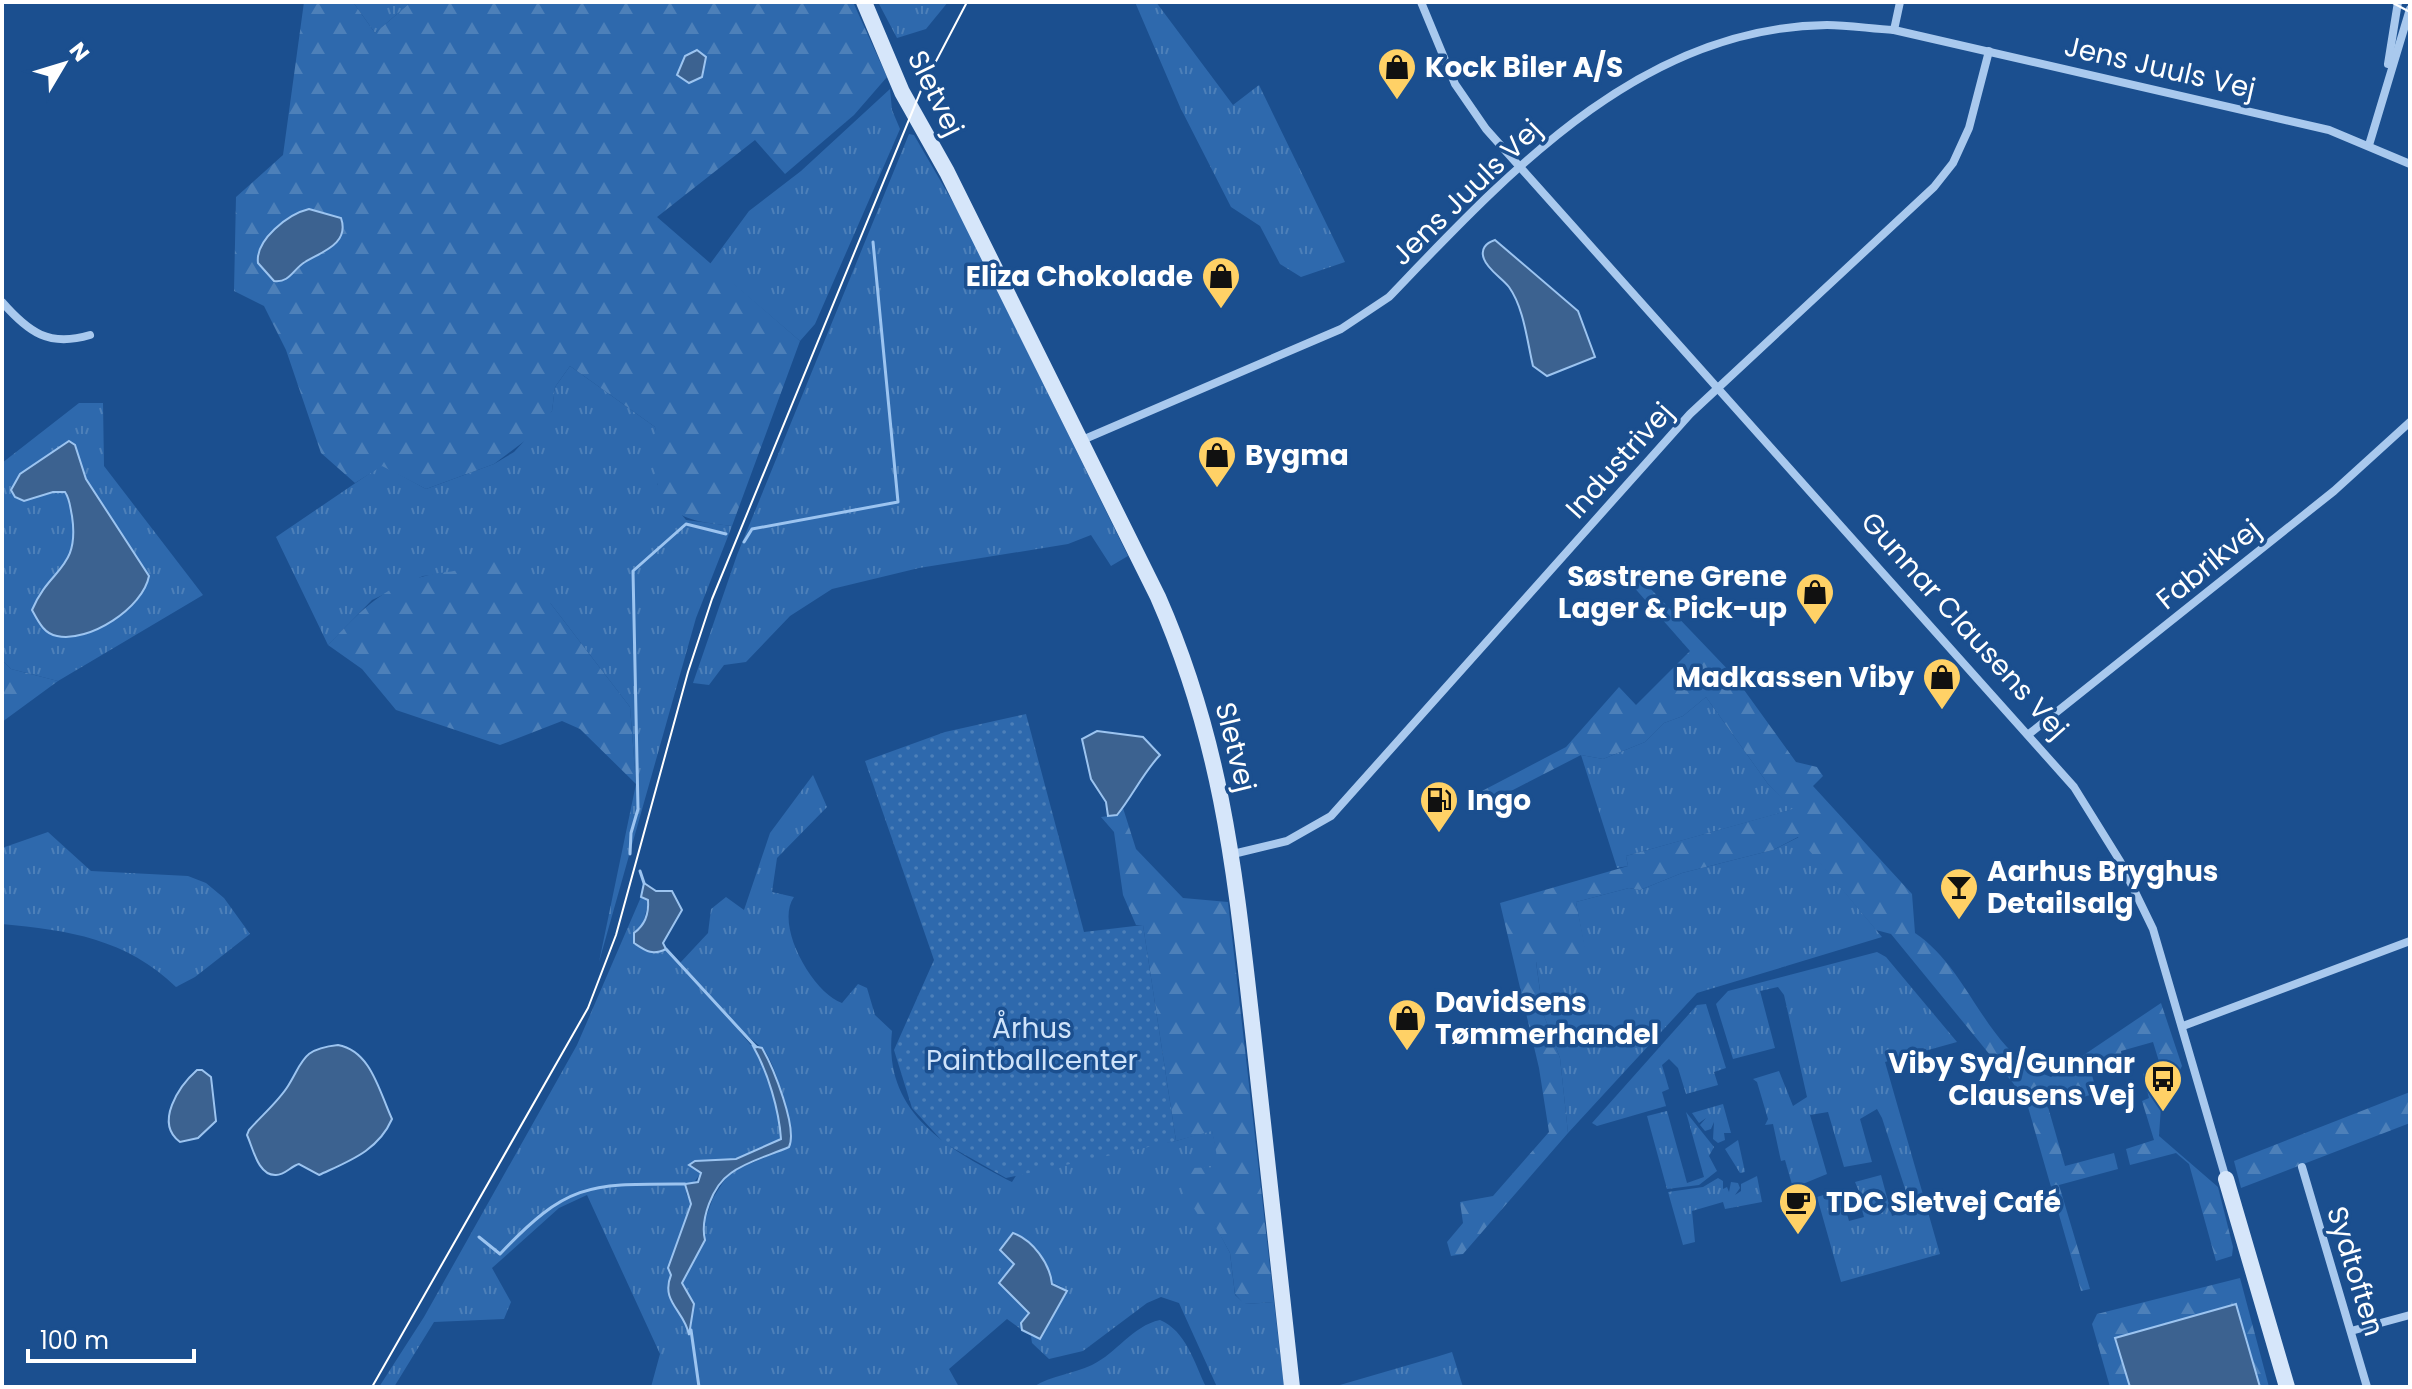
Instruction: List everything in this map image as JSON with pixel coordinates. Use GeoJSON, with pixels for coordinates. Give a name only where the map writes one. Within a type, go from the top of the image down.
{"type":"FeatureCollection","features":[{"type":"Feature","properties":{"kind":"street","name":"Sletvej"},"geometry":{"type":"LineString","coordinates":[[864,2],[922,110],[947,172],[1183,653],[1218,773],[1233,854],[1292,1387]]}},
{"type":"Feature","properties":{"kind":"street","name":"Gunnar Clausens Vej"},"geometry":{"type":"LineString","coordinates":[[1421,2],[1455,84],[1486,129],[2074,787],[2120,861],[2153,929],[2287,1387]]}},
{"type":"Feature","properties":{"kind":"street"},"geometry":{"type":"LineString","coordinates":[[1894,30],[1900,2]]}},
{"type":"Feature","properties":{"kind":"street"},"geometry":{"type":"LineString","coordinates":[[2386,80],[2398,2]]}},
{"type":"Feature","properties":{"kind":"street"},"geometry":{"type":"LineString","coordinates":[[2369,145],[2386,80],[2410,9]]}},
{"type":"Feature","properties":{"kind":"street","name":"Jens Juuls Vej"},"geometry":{"type":"LineString","coordinates":[[1080,441],[1341,329],[1389,297],[1519,168],[1611,93],[1658,67],[1708,47],[1764,33],[1826,25],[1894,30],[2271,115],[2369,145],[2410,164]]}},
{"type":"Feature","properties":{"kind":"street","name":"Industrivej"},"geometry":{"type":"LineString","coordinates":[[1233,854],[1287,841],[1331,816],[1717,388],[1934,187],[1953,163],[1969,128],[1989,51]]}},
{"type":"Feature","properties":{"kind":"street"},"geometry":{"type":"LineString","coordinates":[[2,302],[19,320],[51,340],[68,342],[90,335]]}},
{"type":"Feature","properties":{"kind":"street","name":"Fabrikvej"},"geometry":{"type":"LineString","coordinates":[[2029,734],[2334,491],[2410,422]]}},
{"type":"Feature","properties":{"kind":"street"},"geometry":{"type":"LineString","coordinates":[[2183,1026],[2410,941]]}},
{"type":"Feature","properties":{"kind":"street","name":"Sydtoften"},"geometry":{"type":"LineString","coordinates":[[2302,1167],[2367,1387]]}},
{"type":"Feature","properties":{"kind":"street"},"geometry":{"type":"LineString","coordinates":[[2351,1331],[2410,1315]]}},
{"type":"Feature","properties":{"kind":"green space"},"geometry":{"type":"Polygon","coordinates":[[[304,2],[353,2],[375,33],[411,2],[853,2],[887,77],[854,115],[785,174],[755,140],[657,217],[800,341],[732,526],[697,521],[668,505],[657,483],[655,427],[570,366],[555,387],[552,411],[538,431],[494,464],[426,489],[382,466],[355,483],[321,453],[286,350],[264,306],[234,291],[236,197],[283,155],[304,2]]]}},
{"type":"Feature","properties":{"kind":"green space"},"geometry":{"type":"Polygon","coordinates":[[[353,2],[411,2],[375,33],[353,2]]]}},
{"type":"Feature","properties":{"kind":"green space"},"geometry":{"type":"Polygon","coordinates":[[[878,2],[948,2],[926,29],[897,38],[878,2]]]}},
{"type":"Feature","properties":{"kind":"green space"},"geometry":{"type":"Polygon","coordinates":[[[1135,2],[1156,2],[1233,105],[1259,85],[1345,262],[1301,277],[1280,264],[1260,226],[1231,207],[1180,107],[1135,2]]]}},
{"type":"Feature","properties":{"kind":"green space"},"geometry":{"type":"Polygon","coordinates":[[[890,89],[892,110],[900,129],[815,324],[800,341],[710,264],[749,211],[801,171],[890,89]]]}},
{"type":"Feature","properties":{"kind":"green space"},"geometry":{"type":"Polygon","coordinates":[[[909,134],[914,135],[962,218],[1128,556],[1111,566],[1091,535],[1068,544],[919,568],[832,589],[790,616],[746,662],[724,665],[709,685],[693,683],[737,555],[909,134]]]}},
{"type":"Feature","properties":{"kind":"green space"},"geometry":{"type":"Polygon","coordinates":[[[570,366],[655,427],[659,443],[657,484],[686,520],[732,526],[696,618],[599,962],[636,784],[630,707],[551,604],[472,570],[423,576],[372,600],[328,645],[276,537],[382,465],[426,489],[494,464],[514,452],[552,411],[555,387],[570,366]]]}},
{"type":"Feature","properties":{"kind":"green space"},"geometry":{"type":"Polygon","coordinates":[[[79,403],[103,403],[104,466],[203,595],[58,681],[11,669],[2,660],[2,463],[79,403]]]}},
{"type":"Feature","properties":{"kind":"green space"},"geometry":{"type":"Polygon","coordinates":[[[491,557],[551,604],[630,707],[636,784],[580,729],[562,721],[500,745],[396,710],[362,669],[328,645],[371,603],[396,586],[425,576],[466,569],[491,557]]]}},
{"type":"Feature","properties":{"kind":"green space"},"geometry":{"type":"Polygon","coordinates":[[[1625,562],[1734,676],[1796,762],[1817,767],[1823,776],[1813,786],[1912,894],[1915,933],[1935,949],[1951,968],[2010,1051],[2029,1066],[2051,1077],[2161,1003],[2182,1066],[2161,1106],[2159,1136],[2218,1187],[2233,1247],[2232,1256],[2216,1261],[2189,1164],[2176,1153],[2130,1165],[2126,1149],[2154,1140],[2142,1101],[2149,1098],[2143,1074],[2161,1068],[2153,1042],[2121,1051],[2122,1059],[2090,1068],[2097,1093],[2048,1107],[2065,1166],[2114,1153],[2118,1169],[2059,1185],[2090,1289],[2081,1291],[2028,1107],[2013,1083],[1891,934],[1876,930],[1798,837],[1773,850],[1682,873],[1640,890],[1629,888],[1576,902],[1587,957],[1536,962],[1543,1013],[1560,1058],[1568,1133],[1463,1254],[1451,1256],[1447,1242],[1463,1223],[1460,1202],[1493,1196],[1549,1132],[1539,1068],[1500,903],[1628,866],[1626,856],[1793,809],[1768,784],[1706,697],[1683,716],[1664,723],[1645,742],[1603,759],[1581,755],[1480,807],[1477,798],[1482,791],[1566,747],[1619,687],[1636,705],[1690,651],[1617,568],[1625,562]]]}},
{"type":"Feature","properties":{"kind":"green space"},"geometry":{"type":"Polygon","coordinates":[[[2,660],[11,669],[58,681],[2,722],[2,660]]]}},
{"type":"Feature","properties":{"kind":"green space"},"geometry":{"type":"Polygon","coordinates":[[[1706,697],[1768,784],[1794,809],[1626,856],[1628,866],[1617,868],[1581,755],[1603,759],[1645,742],[1664,723],[1683,716],[1706,697]]]}},
{"type":"Feature","properties":{"kind":"green space","name":"Århus Paintballcenter"},"geometry":{"type":"Polygon","coordinates":[[[1026,714],[1084,932],[1143,925],[1176,1141],[1006,1178],[944,1143],[912,1108],[894,1050],[934,960],[865,761],[945,732],[1026,714]]]}},
{"type":"Feature","properties":{"kind":"green space"},"geometry":{"type":"Polygon","coordinates":[[[813,775],[827,807],[777,858],[772,892],[794,897],[789,909],[793,940],[819,986],[842,1003],[858,984],[867,988],[875,1015],[892,1031],[892,1060],[898,1085],[909,1107],[944,1142],[1012,1182],[1022,1166],[1176,1141],[1212,1130],[1220,1167],[1214,1223],[1230,1253],[1235,1295],[1245,1304],[1274,1302],[1284,1387],[1217,1387],[1179,1303],[1161,1297],[1147,1303],[1083,1351],[1049,1359],[1032,1343],[1031,1336],[1040,1338],[1062,1287],[1014,1264],[1029,1313],[1021,1323],[1022,1330],[1007,1319],[949,1369],[959,1387],[651,1387],[660,1354],[587,1195],[559,1208],[492,1268],[511,1302],[504,1319],[434,1322],[394,1387],[379,1387],[424,1317],[577,1045],[641,897],[649,900],[642,927],[657,953],[666,949],[680,963],[708,933],[711,909],[726,897],[744,910],[770,833],[813,775]],[[734,1023],[767,1071],[781,1139],[736,1159],[690,1165],[701,1173],[686,1193],[691,1204],[668,1268],[671,1299],[689,1332],[682,1283],[713,1198],[729,1173],[789,1147],[790,1127],[773,1067],[763,1049],[734,1023]]]}},
{"type":"Feature","properties":{"kind":"green space"},"geometry":{"type":"Polygon","coordinates":[[[1123,808],[1136,849],[1183,898],[1228,902],[1274,1302],[1244,1304],[1235,1294],[1230,1253],[1214,1224],[1204,1224],[1183,1191],[1192,1168],[1219,1167],[1212,1131],[1176,1141],[1143,925],[1136,925],[1123,895],[1114,832],[1101,817],[1117,815],[1123,808]]]}},
{"type":"Feature","properties":{"kind":"green space"},"geometry":{"type":"Polygon","coordinates":[[[48,832],[91,871],[188,876],[206,883],[224,898],[250,934],[195,977],[176,987],[137,958],[95,940],[2,924],[2,848],[48,832]]]}},
{"type":"Feature","properties":{"kind":"green space"},"geometry":{"type":"Polygon","coordinates":[[[1799,837],[1882,937],[1697,993],[1568,1133],[1560,1058],[1543,1013],[1536,961],[1586,956],[1576,902],[1629,888],[1640,890],[1682,873],[1773,850],[1799,837]]]}},
{"type":"Feature","properties":{"kind":"green space"},"geometry":{"type":"Polygon","coordinates":[[[1877,952],[1886,957],[1957,1042],[1885,1062],[1940,1254],[1841,1282],[1817,1197],[1840,1190],[1849,1221],[1864,1217],[1862,1210],[1866,1208],[1855,1182],[1881,1175],[1892,1216],[1912,1210],[1882,1118],[1877,1109],[1860,1119],[1872,1162],[1844,1167],[1828,1112],[1810,1115],[1827,1174],[1793,1188],[1785,1160],[1781,1161],[1773,1124],[1765,1125],[1768,1119],[1757,1082],[1753,1079],[1779,1071],[1793,1106],[1807,1097],[1784,995],[1778,987],[1760,991],[1775,1048],[1733,1059],[1716,1004],[1728,991],[1877,952]]]}},
{"type":"Feature","properties":{"kind":"green space"},"geometry":{"type":"Polygon","coordinates":[[[1706,1004],[1726,1068],[1714,1072],[1718,1085],[1686,1094],[1678,1068],[1669,1059],[1662,1065],[1669,1089],[1662,1092],[1666,1106],[1597,1126],[1592,1123],[1697,1005],[1706,1004]]]}},
{"type":"Feature","properties":{"kind":"green space"},"geometry":{"type":"Polygon","coordinates":[[[2410,1092],[2410,1123],[2241,1188],[2234,1161],[2410,1092]]]}},
{"type":"Feature","properties":{"kind":"green space"},"geometry":{"type":"Polygon","coordinates":[[[1723,1104],[1731,1133],[1724,1133],[1725,1140],[1718,1143],[1713,1139],[1714,1122],[1711,1129],[1705,1131],[1700,1125],[1706,1118],[1699,1123],[1692,1113],[1723,1104]]]}},
{"type":"Feature","properties":{"kind":"green space"},"geometry":{"type":"Polygon","coordinates":[[[1667,1111],[1687,1183],[1704,1177],[1686,1112],[1714,1147],[1709,1156],[1717,1171],[1699,1185],[1667,1189],[1647,1116],[1667,1111]]]}},
{"type":"Feature","properties":{"kind":"green space"},"geometry":{"type":"Polygon","coordinates":[[[1738,1140],[1745,1172],[1740,1173],[1725,1149],[1738,1140]]]}},
{"type":"Feature","properties":{"kind":"green space"},"geometry":{"type":"Polygon","coordinates":[[[1757,1176],[1762,1202],[1725,1209],[1723,1202],[1692,1211],[1695,1242],[1683,1245],[1668,1192],[1703,1187],[1718,1178],[1723,1181],[1723,1189],[1727,1187],[1729,1192],[1731,1182],[1738,1183],[1740,1188],[1735,1195],[1741,1191],[1741,1184],[1757,1176]]]}},
{"type":"Feature","properties":{"kind":"green space"},"geometry":{"type":"Polygon","coordinates":[[[2240,1278],[2269,1387],[2260,1387],[2236,1304],[2115,1338],[2130,1387],[2110,1387],[2092,1324],[2097,1314],[2240,1278]]]}},
{"type":"Feature","properties":{"kind":"green space"},"geometry":{"type":"Polygon","coordinates":[[[1160,1320],[1183,1339],[1206,1387],[1033,1387],[1092,1365],[1141,1328],[1160,1320]]]}},
{"type":"Feature","properties":{"kind":"green space"},"geometry":{"type":"Polygon","coordinates":[[[1452,1352],[1463,1387],[1333,1387],[1436,1357],[1452,1352]]]}},
{"type":"Feature","properties":{"kind":"shaded area"},"geometry":{"type":"Polygon","coordinates":[[[697,50],[706,57],[702,77],[689,83],[677,75],[685,56],[697,50]]]}},
{"type":"Feature","properties":{"kind":"shaded area"},"geometry":{"type":"Polygon","coordinates":[[[309,209],[341,218],[343,227],[338,241],[301,265],[288,278],[274,281],[258,263],[258,254],[274,229],[309,209]]]}},
{"type":"Feature","properties":{"kind":"shaded area"},"geometry":{"type":"Polygon","coordinates":[[[1495,240],[1578,311],[1595,357],[1547,376],[1533,366],[1522,315],[1514,295],[1484,259],[1485,247],[1495,240]]]}},
{"type":"Feature","properties":{"kind":"shaded area"},"geometry":{"type":"Polygon","coordinates":[[[69,441],[75,445],[86,479],[149,576],[145,588],[126,611],[99,629],[70,637],[48,633],[32,610],[68,558],[72,547],[72,516],[68,497],[65,492],[53,492],[24,501],[15,497],[11,490],[20,474],[69,441]]]}},
{"type":"Feature","properties":{"kind":"shaded area"},"geometry":{"type":"Polygon","coordinates":[[[1097,731],[1143,737],[1160,755],[1117,815],[1108,816],[1106,802],[1091,779],[1082,739],[1097,731]]]}},
{"type":"Feature","properties":{"kind":"shaded area"},"geometry":{"type":"Polygon","coordinates":[[[644,883],[656,891],[672,891],[682,910],[663,943],[666,949],[657,952],[634,943],[634,933],[644,922],[648,910],[648,900],[641,897],[644,883]]]}},
{"type":"Feature","properties":{"kind":"shaded area"},"geometry":{"type":"Polygon","coordinates":[[[338,1045],[359,1055],[366,1064],[392,1119],[371,1147],[352,1160],[319,1175],[299,1164],[279,1175],[270,1174],[257,1160],[247,1135],[249,1130],[284,1092],[306,1057],[317,1049],[338,1045]]]}},
{"type":"Feature","properties":{"kind":"shaded area"},"geometry":{"type":"Polygon","coordinates":[[[753,1046],[762,1048],[778,1083],[791,1138],[789,1147],[737,1169],[724,1179],[713,1195],[704,1223],[705,1240],[682,1283],[694,1304],[689,1335],[671,1300],[668,1268],[691,1204],[685,1184],[698,1182],[701,1173],[689,1165],[695,1161],[736,1159],[781,1139],[772,1091],[753,1046]]]}},
{"type":"Feature","properties":{"kind":"shaded area"},"geometry":{"type":"Polygon","coordinates":[[[197,1070],[211,1077],[216,1121],[198,1138],[180,1142],[169,1125],[169,1115],[183,1085],[197,1070]]]}},
{"type":"Feature","properties":{"kind":"shaded area"},"geometry":{"type":"Polygon","coordinates":[[[1013,1233],[1027,1241],[1039,1254],[1052,1284],[1067,1291],[1040,1339],[1022,1330],[1021,1323],[1029,1313],[999,1283],[1014,1264],[1000,1250],[1013,1233]]]}},
{"type":"Feature","properties":{"kind":"shaded area"},"geometry":{"type":"Polygon","coordinates":[[[2236,1304],[2260,1387],[2130,1387],[2115,1338],[2236,1304]]]}},
{"type":"Feature","properties":{"kind":"waterway"},"geometry":{"type":"LineString","coordinates":[[744,542],[752,529],[898,502],[873,242]]}},
{"type":"Feature","properties":{"kind":"waterway"},"geometry":{"type":"LineString","coordinates":[[630,854],[631,833],[638,809],[633,571],[686,524],[726,534]]}},
{"type":"Feature","properties":{"kind":"waterway"},"geometry":{"type":"LineString","coordinates":[[640,871],[644,883]]}},
{"type":"Feature","properties":{"kind":"waterway"},"geometry":{"type":"LineString","coordinates":[[666,949],[756,1047]]}},
{"type":"Feature","properties":{"kind":"waterway"},"geometry":{"type":"LineString","coordinates":[[479,1237],[500,1254],[544,1213],[582,1192],[625,1185],[685,1184]]}},
{"type":"Feature","properties":{"kind":"waterway"},"geometry":{"type":"LineString","coordinates":[[691,1330],[699,1387]]}},
{"type":"Feature","properties":{"kind":"tram line"},"geometry":{"type":"LineString","coordinates":[[372,1387],[588,1008],[616,935],[688,672],[712,599],[922,88],[967,2]]}},
{"type":"Feature","properties":{"kind":"tram line"},"geometry":{"type":"LineString","coordinates":[[2391,2],[2410,12]]}},
{"type":"Feature","properties":{"kind":"place","name":"Kock Biler A/S"},"geometry":{"type":"Point","coordinates":[1397,101]}},
{"type":"Feature","properties":{"kind":"place","name":"Eliza Chokolade"},"geometry":{"type":"Point","coordinates":[1221,310]}},
{"type":"Feature","properties":{"kind":"place","name":"Bygma"},"geometry":{"type":"Point","coordinates":[1217,489]}},
{"type":"Feature","properties":{"kind":"place","name":"Søstrene Grene Lager & Pick-up"},"geometry":{"type":"Point","coordinates":[1815,626]}},
{"type":"Feature","properties":{"kind":"place","name":"Madkassen Viby"},"geometry":{"type":"Point","coordinates":[1942,711]}},
{"type":"Feature","properties":{"kind":"place","name":"Ingo"},"geometry":{"type":"Point","coordinates":[1439,834]}},
{"type":"Feature","properties":{"kind":"place","name":"Aarhus Bryghus Detailsalg"},"geometry":{"type":"Point","coordinates":[1959,921]}},
{"type":"Feature","properties":{"kind":"place","name":"Davidsens Tømmerhandel"},"geometry":{"type":"Point","coordinates":[1407,1052]}},
{"type":"Feature","properties":{"kind":"place","name":"Viby Syd/Gunnar Clausens Vej"},"geometry":{"type":"Point","coordinates":[2163,1113]}},
{"type":"Feature","properties":{"kind":"place","name":"TDC Sletvej Café"},"geometry":{"type":"Point","coordinates":[1798,1236]}}]}
